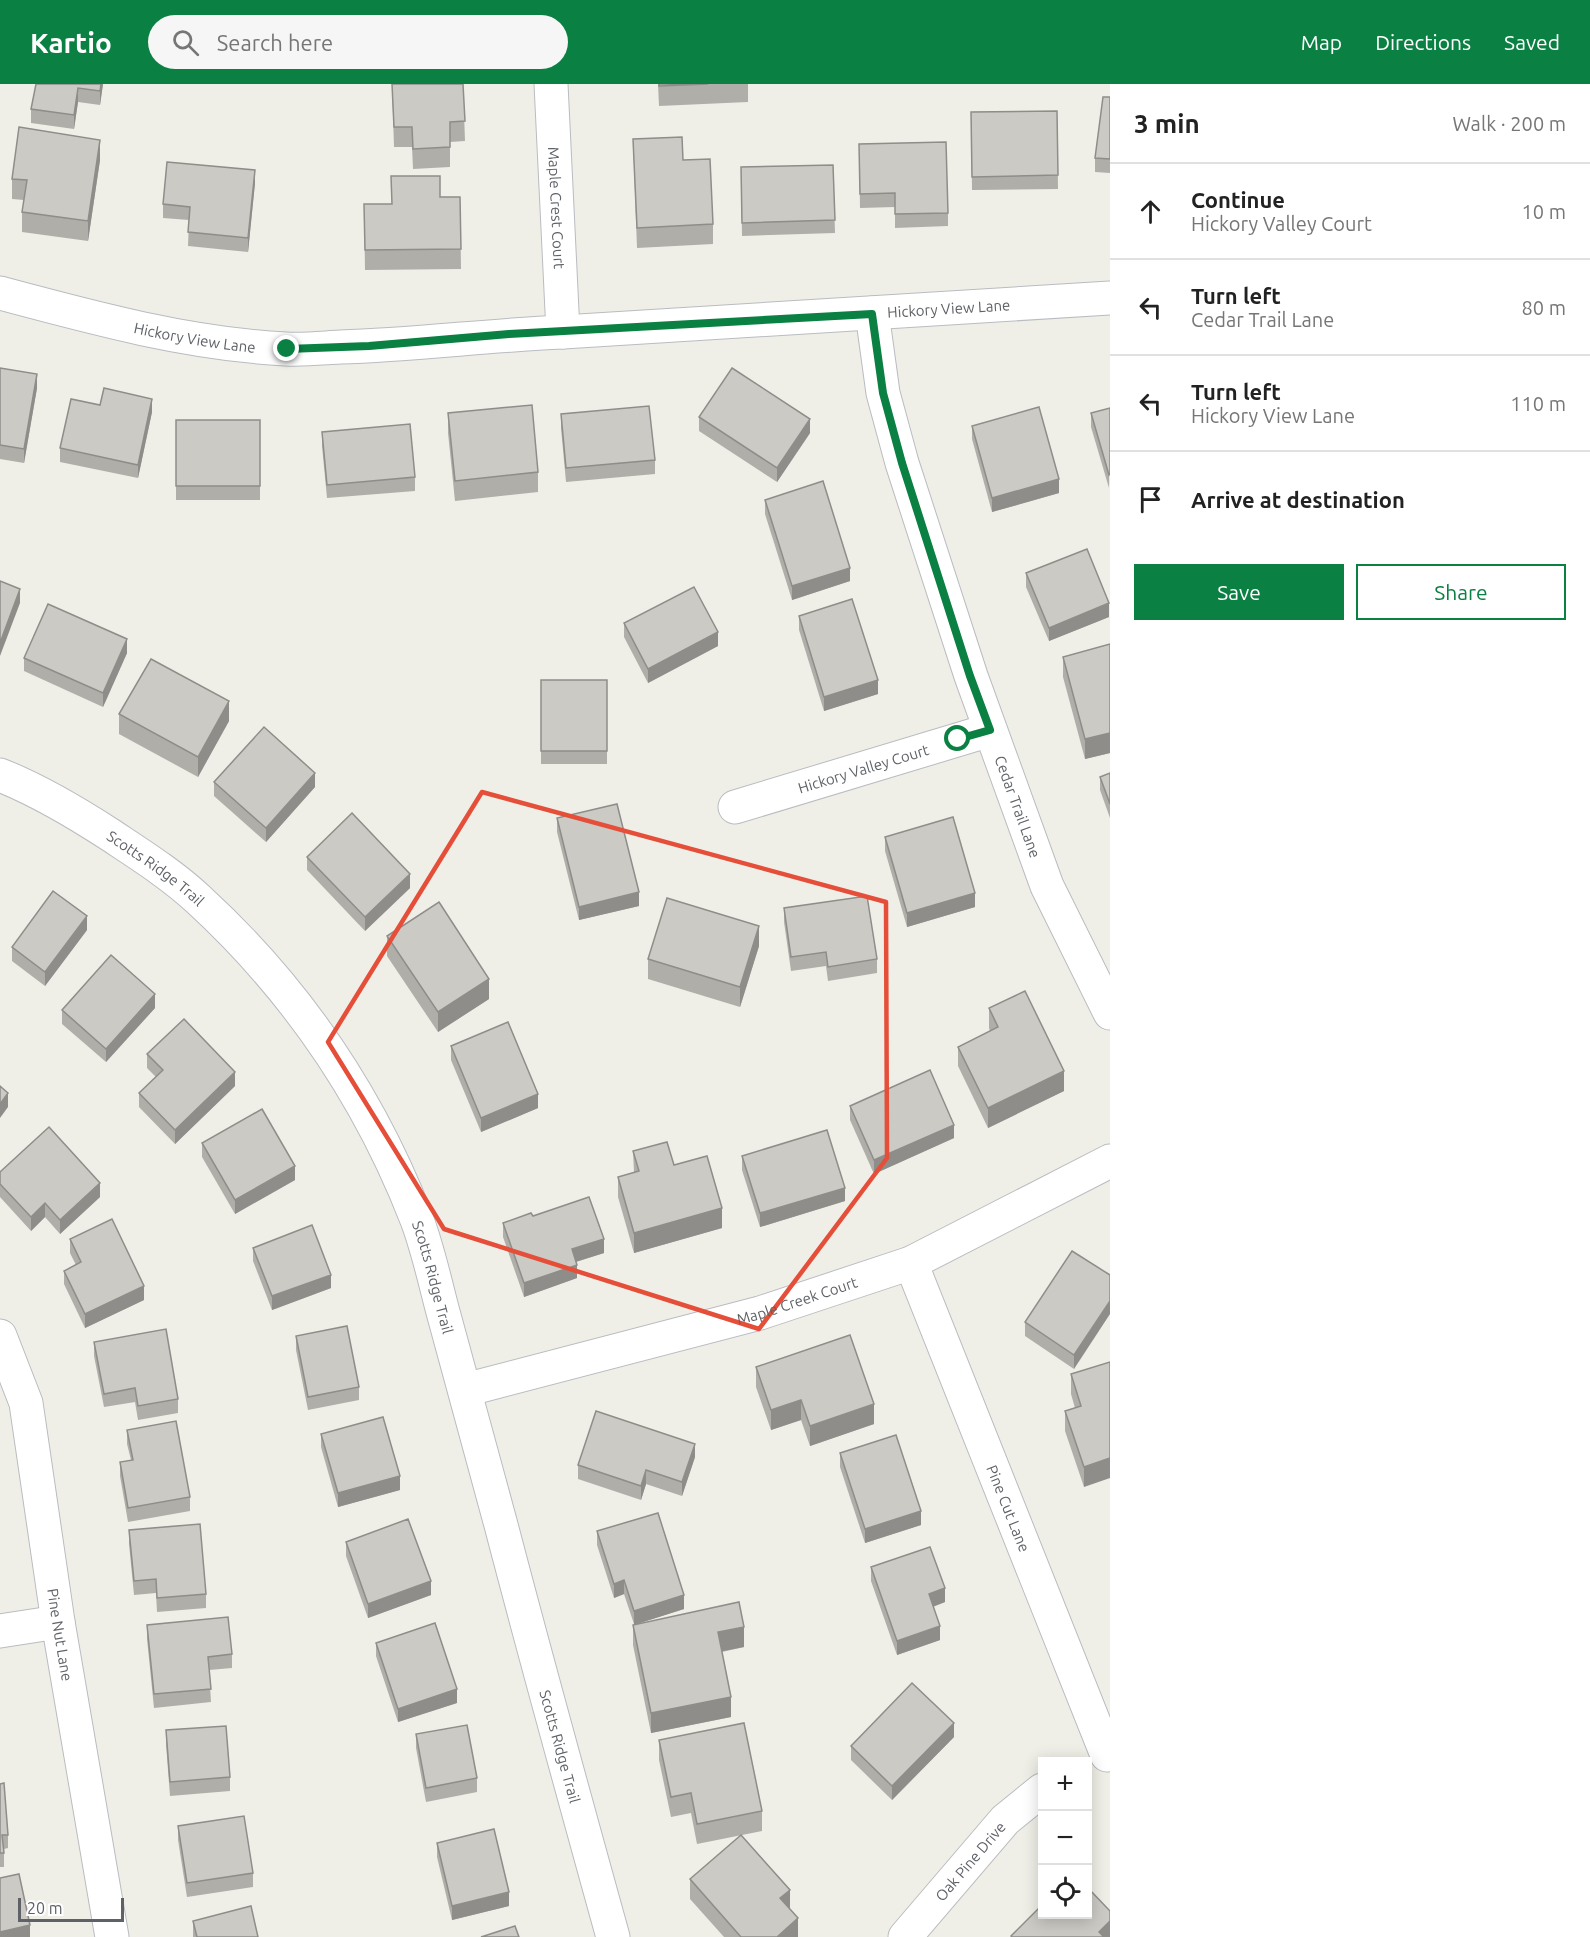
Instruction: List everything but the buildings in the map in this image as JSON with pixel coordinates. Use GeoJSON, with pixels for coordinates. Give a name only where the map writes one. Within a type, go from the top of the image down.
{"type":"FeatureCollection","features":[{"type":"Feature","properties":{"kind":"street","name":"Maple Crest Court"},"geometry":{"type":"LineString","coordinates":[[551,84],[563,332]]}},
{"type":"Feature","properties":{"kind":"street","name":"Hickory View Lane"},"geometry":{"type":"LineString","coordinates":[[0,293],[69,312],[199,340],[287,349],[369,346],[509,334],[1110,298]]}},
{"type":"Feature","properties":{"kind":"street","name":"Cedar Trail Lane"},"geometry":{"type":"LineString","coordinates":[[872,314],[883,393],[970,676],[1047,886],[1110,1013]]}},
{"type":"Feature","properties":{"kind":"street","name":"Hickory Valley Court"},"geometry":{"type":"LineString","coordinates":[[735,807],[990,730]]}},
{"type":"Feature","properties":{"kind":"street","name":"Scotts Ridge Trail"},"geometry":{"type":"LineString","coordinates":[[0,775],[80,816],[154,864],[196,897],[246,946],[301,1011],[361,1099],[393,1160],[418,1224],[613,1937]]}},
{"type":"Feature","properties":{"kind":"street","name":"Maple Creek Court"},"geometry":{"type":"LineString","coordinates":[[465,1390],[760,1313],[911,1263],[1110,1161]]}},
{"type":"Feature","properties":{"kind":"street","name":"Pine Cut Lane"},"geometry":{"type":"LineString","coordinates":[[911,1263],[1101,1758]]}},
{"type":"Feature","properties":{"kind":"street","name":"Pine Nut Lane"},"geometry":{"type":"LineString","coordinates":[[0,1336],[26,1403],[58,1622],[112,1937]]}},
{"type":"Feature","properties":{"kind":"street"},"geometry":{"type":"LineString","coordinates":[[0,1631],[58,1622]]}},
{"type":"Feature","properties":{"kind":"street","name":"Oak Pine Drive"},"geometry":{"type":"LineString","coordinates":[[905,1937],[1005,1820],[1038,1793]]}},
{"type":"Feature","properties":{"kind":"highlighted area"},"geometry":{"type":"Polygon","coordinates":[[[482,792],[886,902],[887,1158],[759,1329],[444,1229],[328,1042],[482,792]]]}},
{"type":"Feature","properties":{"kind":"route"},"geometry":{"type":"LineString","coordinates":[[287,349],[369,346],[509,334],[872,314],[883,393],[902,463],[970,676],[990,730],[958,739]]}}]}
